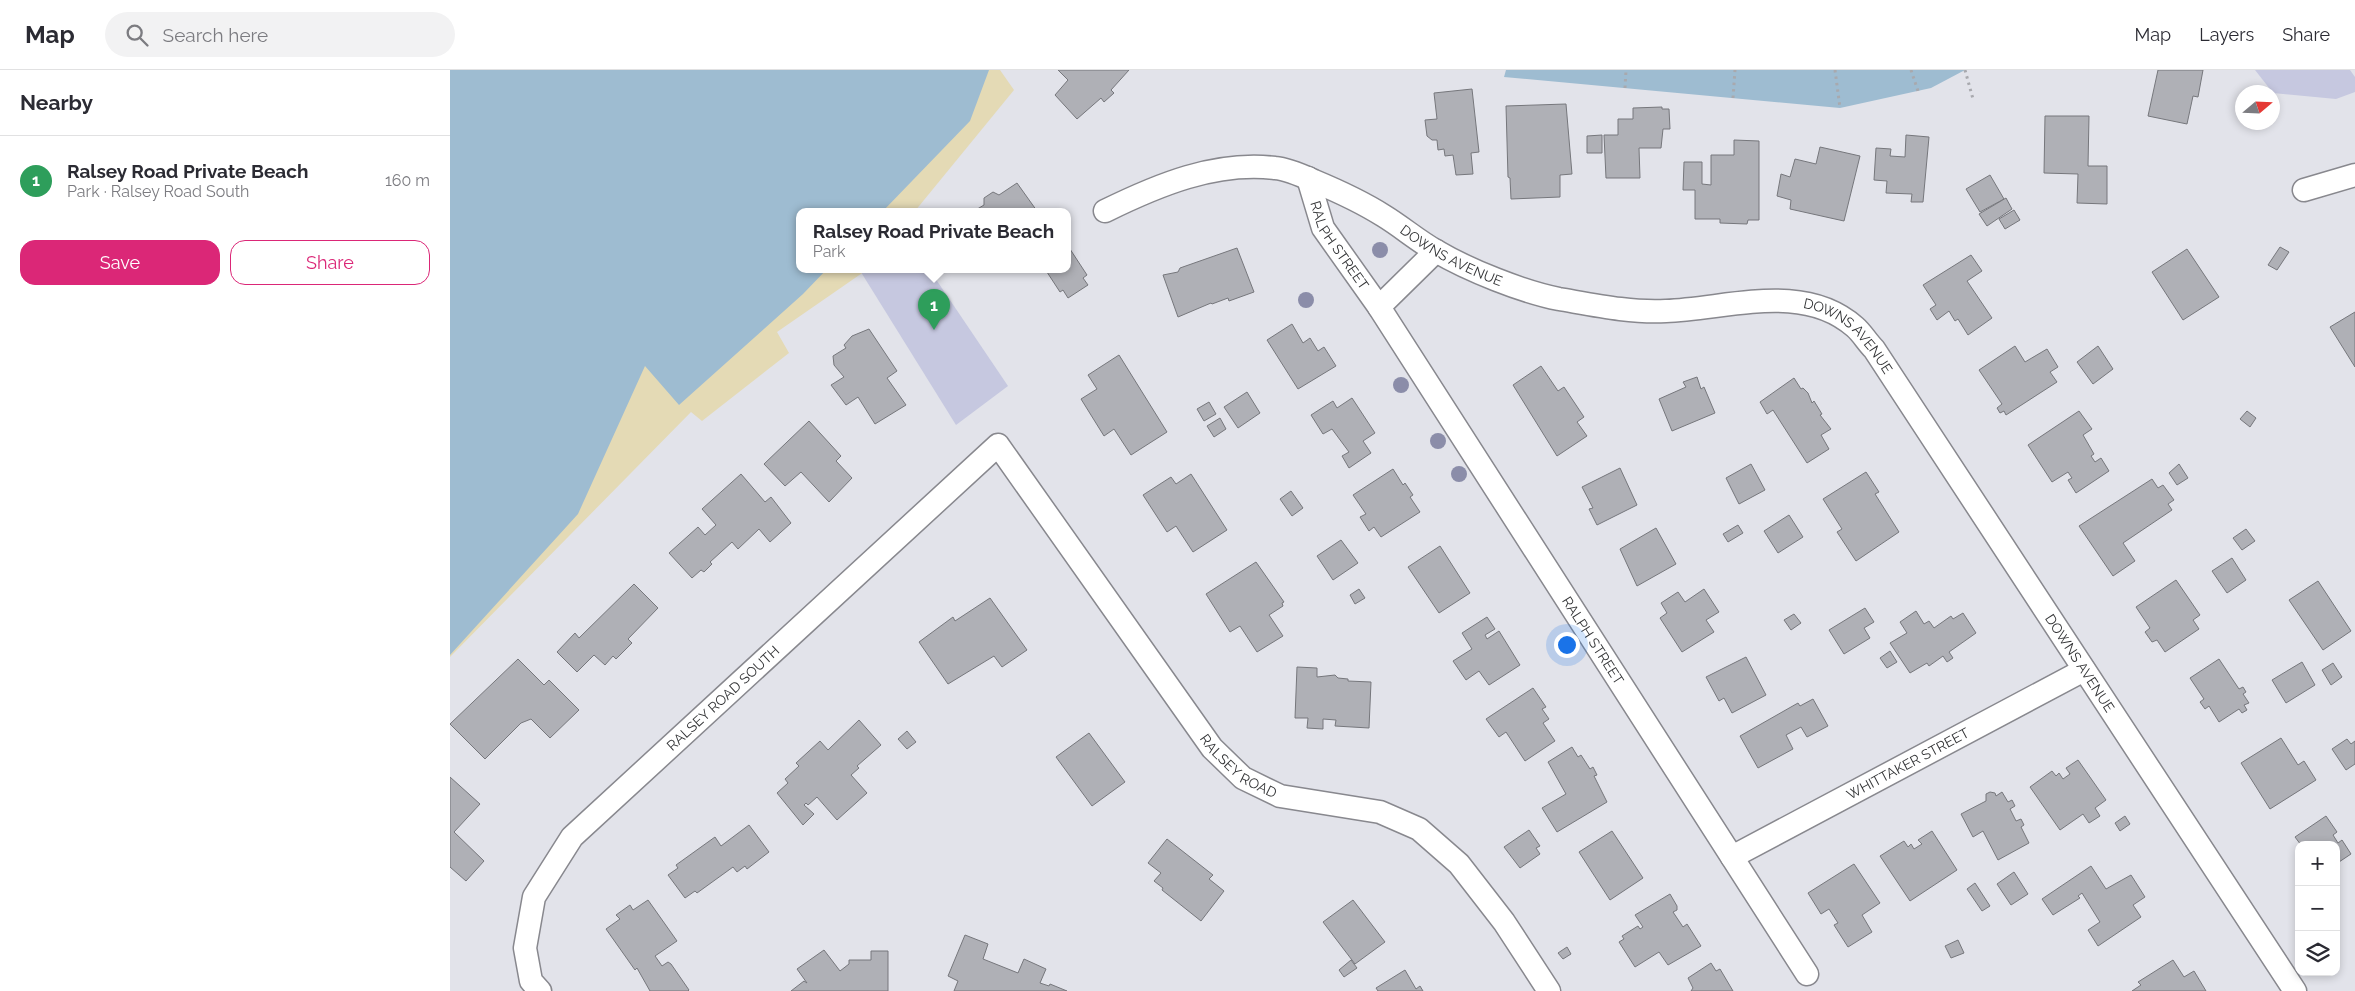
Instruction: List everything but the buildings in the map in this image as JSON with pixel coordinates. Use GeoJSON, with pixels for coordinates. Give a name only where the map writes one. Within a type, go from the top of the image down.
{"type":"FeatureCollection","features":[{"type":"Feature","properties":{"kind":"street","name":"DOWNS AVENUE"},"geometry":{"type":"LineString","coordinates":[[1105,211],[1151,188],[1185,177],[1240,166],[1277,168],[1308,178],[1345,194],[1383,215],[1436,251],[1498,280],[1557,298],[1618,308],[1665,312],[1769,300],[1801,302],[1830,311],[1854,327],[1874,349],[2295,991]]}},
{"type":"Feature","properties":{"kind":"street"},"geometry":{"type":"LineString","coordinates":[[2304,190],[2355,175]]}},
{"type":"Feature","properties":{"kind":"street","name":"RALPH STREET"},"geometry":{"type":"LineString","coordinates":[[1308,178],[1323,228],[1379,307],[1807,974]]}},
{"type":"Feature","properties":{"kind":"street"},"geometry":{"type":"LineString","coordinates":[[1379,307],[1436,251]]}},
{"type":"Feature","properties":{"kind":"street","name":"RALSEY ROAD SOUTH"},"geometry":{"type":"LineString","coordinates":[[540,991],[531,981],[525,948],[534,898],[572,837],[998,445]]}},
{"type":"Feature","properties":{"kind":"street","name":"RALSEY ROAD"},"geometry":{"type":"LineString","coordinates":[[998,445],[1212,748],[1243,778],[1280,796],[1380,812],[1419,830],[1459,864],[1504,922],[1549,991]]}},
{"type":"Feature","properties":{"kind":"street","name":"WHITTAKER STREET"},"geometry":{"type":"LineString","coordinates":[[1732,857],[2084,670]]}},
{"type":"Feature","properties":{"kind":"path"},"geometry":{"type":"LineString","coordinates":[[1625,88],[1626,70]]}},
{"type":"Feature","properties":{"kind":"path"},"geometry":{"type":"LineString","coordinates":[[1734,70],[1734,98]]}},
{"type":"Feature","properties":{"kind":"path"},"geometry":{"type":"LineString","coordinates":[[1835,70],[1840,108]]}},
{"type":"Feature","properties":{"kind":"path"},"geometry":{"type":"LineString","coordinates":[[1911,70],[1918,91]]}},
{"type":"Feature","properties":{"kind":"path"},"geometry":{"type":"LineString","coordinates":[[1965,70],[1973,99]]}},
{"type":"Feature","properties":{"kind":"shaded area"},"geometry":{"type":"Polygon","coordinates":[[[450,70],[989,70],[970,121],[886,208],[796,208],[796,273],[823,273],[803,294],[679,405],[645,366],[578,514],[450,655],[450,70]]]}},
{"type":"Feature","properties":{"kind":"shaded area"},"geometry":{"type":"Polygon","coordinates":[[[1506,70],[1965,70],[1931,88],[1840,108],[1504,77],[1506,70]]]}},
{"type":"Feature","properties":{"kind":"shaded area"},"geometry":{"type":"Polygon","coordinates":[[[2255,70],[2350,70],[2355,77],[2355,92],[2336,99],[2280,94],[2280,85],[2267,85],[2255,70]]]}},
{"type":"Feature","properties":{"kind":"shaded area"},"geometry":{"type":"Polygon","coordinates":[[[861,273],[932,273],[1008,386],[956,425],[861,273]]]}},
{"type":"Feature","properties":{"kind":"sand"},"geometry":{"type":"Polygon","coordinates":[[[956,70],[1000,70],[1014,90],[917,208],[816,208],[956,70]]]}},
{"type":"Feature","properties":{"kind":"sand"},"geometry":{"type":"Polygon","coordinates":[[[796,270],[796,273],[862,273],[777,332],[789,353],[702,421],[691,412],[450,657],[450,528],[602,310],[796,270]]]}},
{"type":"Feature","properties":{"kind":"place","name":"Ralsey Road Private Beach"},"geometry":{"type":"Point","coordinates":[934,330]}}]}
